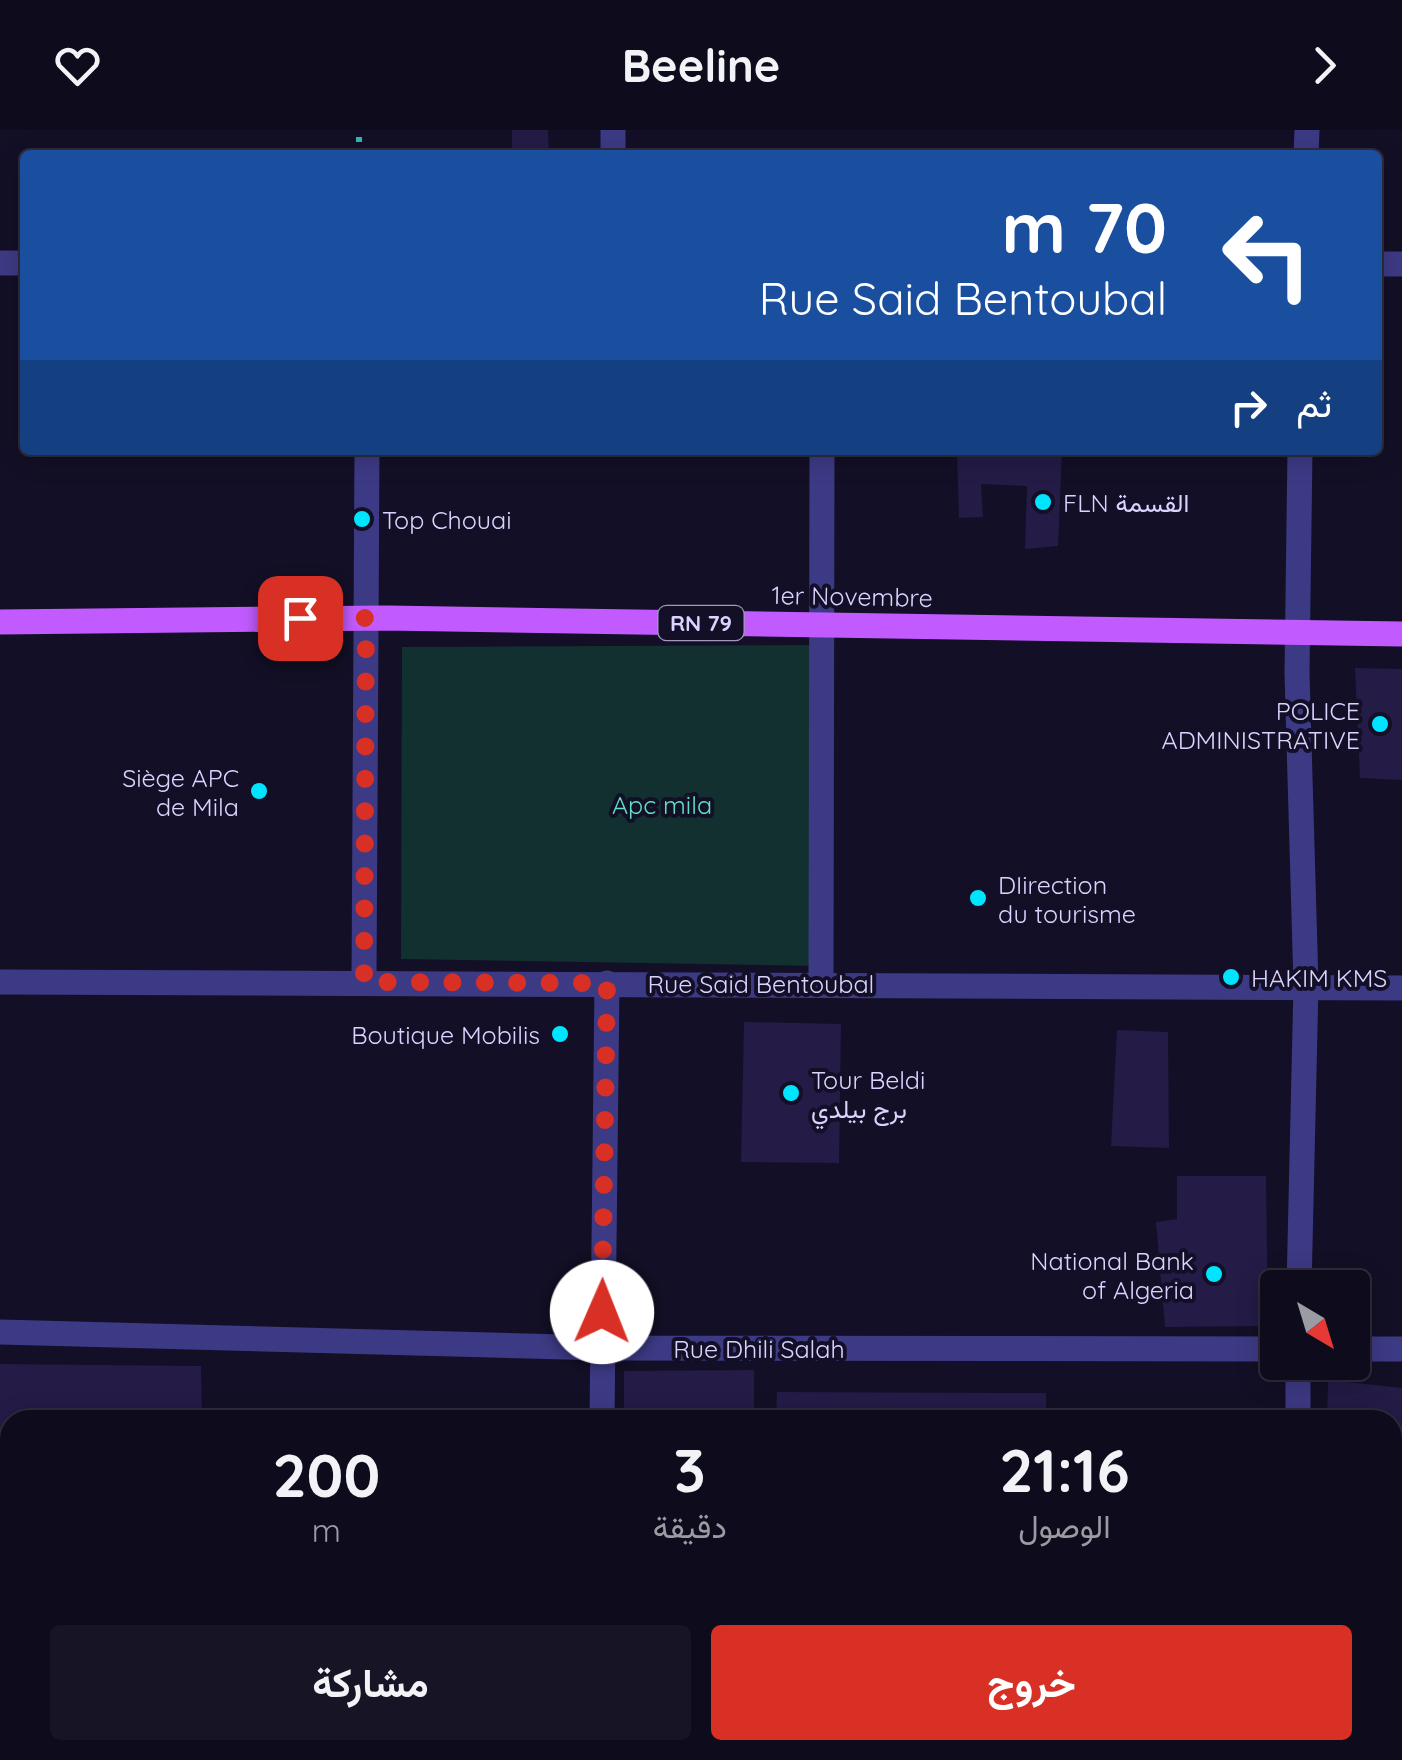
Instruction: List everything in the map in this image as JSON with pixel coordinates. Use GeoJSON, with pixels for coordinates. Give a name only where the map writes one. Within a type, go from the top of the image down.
{"type":"FeatureCollection","features":[{"type":"Feature","properties":{"kind":"main road","name":"1er Novembre"},"geometry":{"type":"LineString","coordinates":[[0,622],[366,618],[1402,634]]}},
{"type":"Feature","properties":{"kind":"street"},"geometry":{"type":"LineString","coordinates":[[364,982],[367,455]]}},
{"type":"Feature","properties":{"kind":"street"},"geometry":{"type":"LineString","coordinates":[[821,982],[822,455]]}},
{"type":"Feature","properties":{"kind":"street"},"geometry":{"type":"LineString","coordinates":[[1299,1270],[1306,986],[1297,632],[1300,455]]}},
{"type":"Feature","properties":{"kind":"street","name":"Rue Said Bentoubal"},"geometry":{"type":"LineString","coordinates":[[0,982],[821,982],[1402,988]]}},
{"type":"Feature","properties":{"kind":"street"},"geometry":{"type":"LineString","coordinates":[[602,1410],[607,983]]}},
{"type":"Feature","properties":{"kind":"street","name":"Rue Dhili Salah"},"geometry":{"type":"LineString","coordinates":[[0,1332],[602,1348],[1260,1348]]}},
{"type":"Feature","properties":{"kind":"street"},"geometry":{"type":"LineString","coordinates":[[1370,1349],[1402,1350]]}},
{"type":"Feature","properties":{"kind":"street"},"geometry":{"type":"LineString","coordinates":[[1298,1380],[1298,1410]]}},
{"type":"Feature","properties":{"kind":"green space","name":"Apc mila"},"geometry":{"type":"Polygon","coordinates":[[[822,645],[820,966],[401,959],[402,647],[822,645]]]}},
{"type":"Feature","properties":{"kind":"building"},"geometry":{"type":"Polygon","coordinates":[[[512,130],[548,130],[549,150],[512,150],[512,130]]]}},
{"type":"Feature","properties":{"kind":"building","name":"FLN القسمة"},"geometry":{"type":"Polygon","coordinates":[[[957,455],[1062,455],[1058,546],[1025,549],[1027,486],[981,484],[983,517],[959,518],[957,455]]]}},
{"type":"Feature","properties":{"kind":"building","name":"POLICE ADMINISTRATIVE"},"geometry":{"type":"Polygon","coordinates":[[[1355,668],[1402,669],[1402,780],[1360,778],[1355,668]]]}},
{"type":"Feature","properties":{"kind":"building","name":"Tour Beldi برج بيلدي"},"geometry":{"type":"Polygon","coordinates":[[[744,1022],[841,1024],[839,1163],[741,1162],[744,1022]]]}},
{"type":"Feature","properties":{"kind":"building"},"geometry":{"type":"Polygon","coordinates":[[[1117,1030],[1168,1032],[1169,1148],[1111,1146],[1117,1030]]]}},
{"type":"Feature","properties":{"kind":"building","name":"National Bank of Algeria"},"geometry":{"type":"Polygon","coordinates":[[[1177,1176],[1266,1176],[1267,1270],[1260,1270],[1260,1326],[1165,1327],[1156,1222],[1177,1219],[1177,1176]]]}},
{"type":"Feature","properties":{"kind":"building"},"geometry":{"type":"Polygon","coordinates":[[[0,1364],[201,1366],[202,1410],[0,1410],[0,1364]]]}},
{"type":"Feature","properties":{"kind":"building"},"geometry":{"type":"Polygon","coordinates":[[[754,1370],[754,1410],[624,1410],[624,1371],[754,1370]]]}},
{"type":"Feature","properties":{"kind":"building"},"geometry":{"type":"Polygon","coordinates":[[[1328,1380],[1402,1388],[1402,1410],[1327,1410],[1328,1380]]]}},
{"type":"Feature","properties":{"kind":"building"},"geometry":{"type":"Polygon","coordinates":[[[777,1392],[1046,1393],[1046,1410],[776,1410],[777,1392]]]}},
{"type":"Feature","properties":{"kind":"place","name":"FLN القسمة"},"geometry":{"type":"Point","coordinates":[1043,502]}},
{"type":"Feature","properties":{"kind":"place","name":"Top Chouai"},"geometry":{"type":"Point","coordinates":[362,519]}},
{"type":"Feature","properties":{"kind":"place","name":"POLICE ADMINISTRATIVE"},"geometry":{"type":"Point","coordinates":[1380,724]}},
{"type":"Feature","properties":{"kind":"place","name":"Siège APC de Mila"},"geometry":{"type":"Point","coordinates":[259,791]}},
{"type":"Feature","properties":{"kind":"place","name":"DIirection du tourisme"},"geometry":{"type":"Point","coordinates":[978,898]}},
{"type":"Feature","properties":{"kind":"place","name":"HAKIM KMS"},"geometry":{"type":"Point","coordinates":[1231,977]}},
{"type":"Feature","properties":{"kind":"place","name":"Boutique Mobilis"},"geometry":{"type":"Point","coordinates":[560,1034]}},
{"type":"Feature","properties":{"kind":"place","name":"Tour Beldi برج بيلدي"},"geometry":{"type":"Point","coordinates":[791,1093]}},
{"type":"Feature","properties":{"kind":"place","name":"National Bank of Algeria"},"geometry":{"type":"Point","coordinates":[1214,1274]}},
{"type":"Feature","properties":{"kind":"route"},"geometry":{"type":"LineString","coordinates":[[300,618],[366,618],[364,982],[607,983],[602,1312]]}}]}
